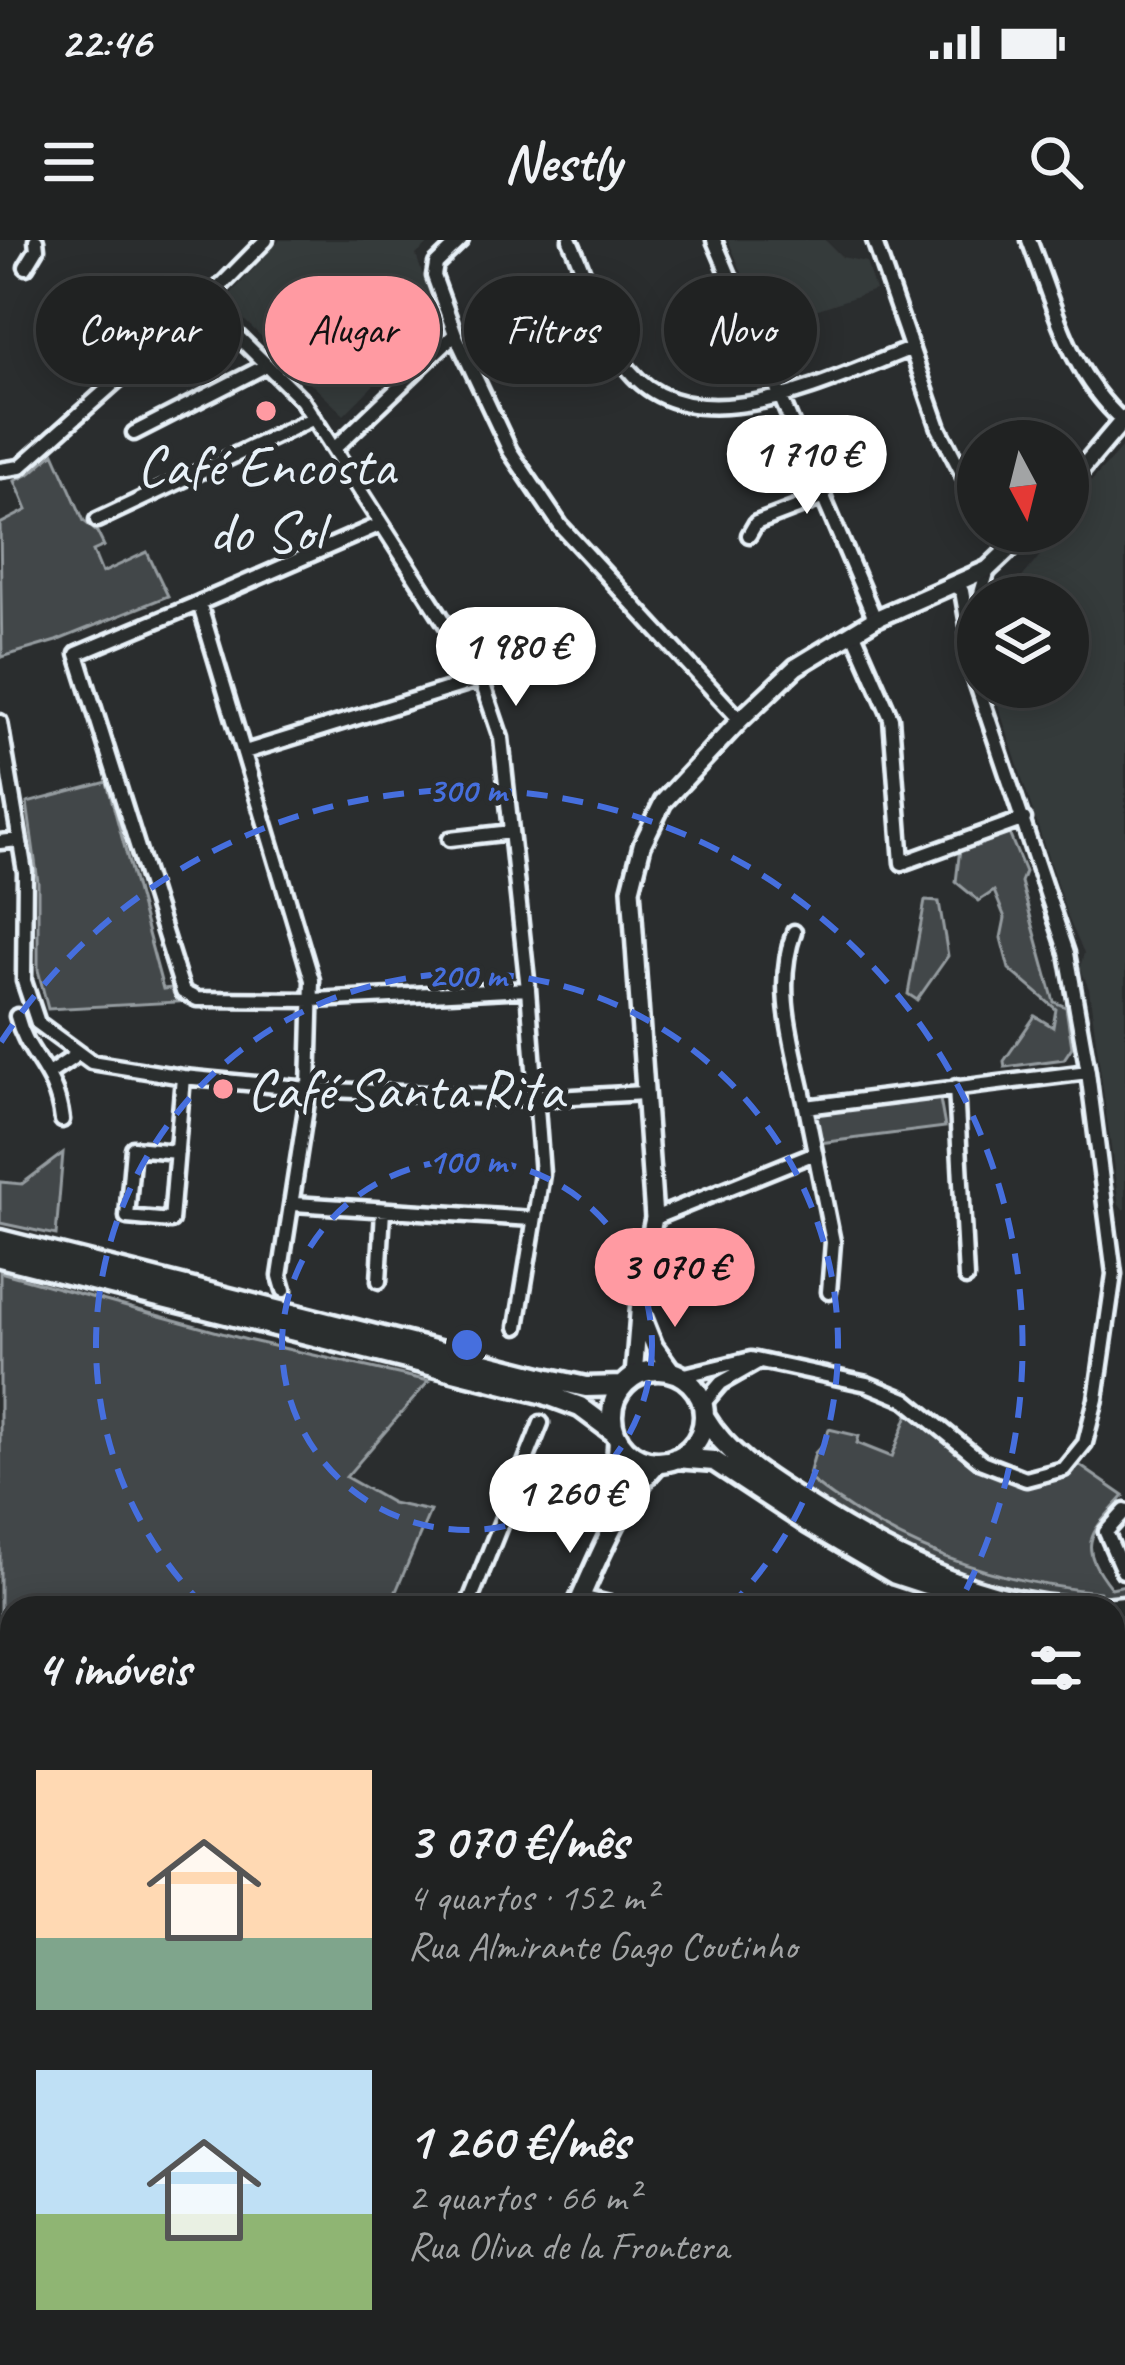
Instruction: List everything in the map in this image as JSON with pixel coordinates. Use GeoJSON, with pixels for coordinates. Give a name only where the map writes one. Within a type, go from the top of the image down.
{"type":"FeatureCollection","features":[{"type":"Feature","properties":{"kind":"main road"},"geometry":{"type":"LineString","coordinates":[[0,1240],[586,1387],[628,1381],[652,1370],[676,1373],[697,1391],[724,1446],[764,1477],[856,1537],[913,1567],[1004,1596]]}},
{"type":"Feature","properties":{"kind":"main road"},"geometry":{"type":"LineString","coordinates":[[0,1257],[545,1394],[580,1407],[640,1459],[714,1461],[895,1574],[962,1596]]}},
{"type":"Feature","properties":{"kind":"main road"},"geometry":{"type":"LineString","coordinates":[[612,1524],[618,1480],[612,1408],[628,1381]]}},
{"type":"Feature","properties":{"kind":"main road"},"geometry":{"type":"LineString","coordinates":[[582,1596],[612,1524],[635,1486],[693,1446],[704,1410]]}},
{"type":"Feature","properties":{"kind":"street"},"geometry":{"type":"LineString","coordinates":[[26,267],[37,249],[36,240]]}},
{"type":"Feature","properties":{"kind":"street"},"geometry":{"type":"LineString","coordinates":[[231,276],[266,240]]}},
{"type":"Feature","properties":{"kind":"street"},"geometry":{"type":"LineString","coordinates":[[460,240],[436,264],[434,276],[455,334],[510,451],[560,525],[740,720]]}},
{"type":"Feature","properties":{"kind":"street"},"geometry":{"type":"LineString","coordinates":[[570,240],[620,359],[641,382],[669,397],[712,408],[780,397],[910,349]]}},
{"type":"Feature","properties":{"kind":"street"},"geometry":{"type":"LineString","coordinates":[[714,240],[875,619]]}},
{"type":"Feature","properties":{"kind":"street"},"geometry":{"type":"LineString","coordinates":[[874,240],[910,349],[957,466]]}},
{"type":"Feature","properties":{"kind":"street"},"geometry":{"type":"LineString","coordinates":[[1028,240],[1076,366],[1098,398],[1124,419],[1089,460]]}},
{"type":"Feature","properties":{"kind":"street"},"geometry":{"type":"LineString","coordinates":[[334,449],[455,334]]}},
{"type":"Feature","properties":{"kind":"street"},"geometry":{"type":"LineString","coordinates":[[241,339],[265,362]]}},
{"type":"Feature","properties":{"kind":"street"},"geometry":{"type":"LineString","coordinates":[[134,434],[265,365]]}},
{"type":"Feature","properties":{"kind":"street"},"geometry":{"type":"LineString","coordinates":[[0,470],[20,467],[113,384]]}},
{"type":"Feature","properties":{"kind":"street"},"geometry":{"type":"LineString","coordinates":[[286,384],[314,418],[481,679],[501,738],[542,1174],[517,1328]]}},
{"type":"Feature","properties":{"kind":"street"},"geometry":{"type":"LineString","coordinates":[[97,520],[314,418]]}},
{"type":"Feature","properties":{"kind":"street"},"geometry":{"type":"LineString","coordinates":[[749,535],[756,523],[824,496]]}},
{"type":"Feature","properties":{"kind":"street"},"geometry":{"type":"LineString","coordinates":[[381,524],[76,654],[183,992],[197,998],[314,1000],[528,989]]}},
{"type":"Feature","properties":{"kind":"street"},"geometry":{"type":"LineString","coordinates":[[654,1218],[631,889],[637,861],[663,802],[796,667],[875,619],[988,569],[1008,552]]}},
{"type":"Feature","properties":{"kind":"street"},"geometry":{"type":"LineString","coordinates":[[986,576],[988,569]]}},
{"type":"Feature","properties":{"kind":"street"},"geometry":{"type":"LineString","coordinates":[[953,585],[957,588]]}},
{"type":"Feature","properties":{"kind":"street"},"geometry":{"type":"LineString","coordinates":[[199,604],[314,1000],[309,1088],[280,1276],[284,1290]]}},
{"type":"Feature","properties":{"kind":"street"},"geometry":{"type":"LineString","coordinates":[[853,631],[891,718],[902,863],[1024,819]]}},
{"type":"Feature","properties":{"kind":"street"},"geometry":{"type":"LineString","coordinates":[[245,752],[481,679]]}},
{"type":"Feature","properties":{"kind":"street"},"geometry":{"type":"LineString","coordinates":[[639,1308],[651,1340],[676,1373],[742,1359],[868,1384],[906,1400],[998,1471],[1026,1479],[1064,1469],[1085,1443],[1114,1274],[1088,1072],[1067,953],[985,708]]}},
{"type":"Feature","properties":{"kind":"street"},"geometry":{"type":"LineString","coordinates":[[0,722],[27,901],[24,982],[38,1023],[91,1062],[183,1077],[309,1088],[538,1099],[644,1093]]}},
{"type":"Feature","properties":{"kind":"street"},"geometry":{"type":"LineString","coordinates":[[450,839],[511,832]]}},
{"type":"Feature","properties":{"kind":"street"},"geometry":{"type":"LineString","coordinates":[[0,842],[18,839]]}},
{"type":"Feature","properties":{"kind":"street"},"geometry":{"type":"LineString","coordinates":[[794,932],[783,962],[783,985],[833,1242],[829,1292]]}},
{"type":"Feature","properties":{"kind":"street"},"geometry":{"type":"LineString","coordinates":[[16,1016],[21,1034],[50,1073],[62,1120]]}},
{"type":"Feature","properties":{"kind":"street"},"geometry":{"type":"LineString","coordinates":[[50,1073],[78,1054]]}},
{"type":"Feature","properties":{"kind":"street"},"geometry":{"type":"LineString","coordinates":[[806,1107],[1088,1072]]}},
{"type":"Feature","properties":{"kind":"street"},"geometry":{"type":"LineString","coordinates":[[177,1152],[133,1148],[127,1217],[171,1221],[177,1152],[183,1077]]}},
{"type":"Feature","properties":{"kind":"street"},"geometry":{"type":"LineString","coordinates":[[956,1087],[966,1278]]}},
{"type":"Feature","properties":{"kind":"street"},"geometry":{"type":"LineString","coordinates":[[628,1381],[654,1218],[815,1153]]}},
{"type":"Feature","properties":{"kind":"street"},"geometry":{"type":"LineString","coordinates":[[294,1204],[532,1219]]}},
{"type":"Feature","properties":{"kind":"street"},"geometry":{"type":"LineString","coordinates":[[379,1281],[383,1210]]}},
{"type":"Feature","properties":{"kind":"street"},"geometry":{"type":"LineString","coordinates":[[704,1410],[721,1383],[759,1362]]}},
{"type":"Feature","properties":{"kind":"street"},"geometry":{"type":"LineString","coordinates":[[472,1596],[541,1424]]}},
{"type":"Feature","properties":{"kind":"street"},"geometry":{"type":"LineString","coordinates":[[1124,1571],[1106,1532],[1125,1511]]}},
{"type":"Feature","properties":{"kind":"shaded area"},"geometry":{"type":"Polygon","coordinates":[[[280,240],[433,240],[416,255],[423,276],[265,276],[265,340],[241,317],[241,282],[280,240]]]}},
{"type":"Feature","properties":{"kind":"shaded area"},"geometry":{"type":"Polygon","coordinates":[[[728,240],[825,240],[842,257],[866,262],[875,290],[817,310],[817,276],[743,276],[728,240]]]}},
{"type":"Feature","properties":{"kind":"shaded area"},"geometry":{"type":"Polygon","coordinates":[[[311,384],[375,384],[344,415],[311,384]]]}},
{"type":"Feature","properties":{"kind":"shaded area"},"geometry":{"type":"Polygon","coordinates":[[[1125,444],[1124,1210],[1119,1205],[1089,989],[1080,967],[1084,953],[1068,918],[999,708],[1089,708],[1089,576],[1023,576],[1043,552],[1089,552],[1089,484],[1125,444]]]}},
{"type":"Feature","properties":{"kind":"shaded area"},"geometry":{"type":"Polygon","coordinates":[[[54,453],[84,521],[104,546],[93,551],[102,573],[147,552],[168,596],[56,641],[2,657],[0,524],[27,510],[15,481],[54,453]]]}},
{"type":"Feature","properties":{"kind":"shaded area"},"geometry":{"type":"Polygon","coordinates":[[[107,782],[163,989],[171,988],[178,1002],[48,1009],[38,970],[38,882],[27,803],[107,782]]]}},
{"type":"Feature","properties":{"kind":"shaded area"},"geometry":{"type":"Polygon","coordinates":[[[1008,831],[1025,872],[1021,882],[1054,1002],[1066,1007],[1072,1047],[1064,1059],[1005,1067],[1004,1061],[1035,1016],[1053,1027],[1056,1009],[1009,969],[1001,938],[1005,918],[994,891],[979,901],[956,882],[960,848],[1008,831]]]}},
{"type":"Feature","properties":{"kind":"shaded area"},"geometry":{"type":"Polygon","coordinates":[[[925,901],[939,902],[948,956],[917,1000],[908,994],[925,901]]]}},
{"type":"Feature","properties":{"kind":"shaded area"},"geometry":{"type":"Polygon","coordinates":[[[939,1094],[945,1127],[819,1143],[815,1116],[820,1111],[939,1094]]]}},
{"type":"Feature","properties":{"kind":"shaded area"},"geometry":{"type":"Polygon","coordinates":[[[63,1153],[56,1235],[0,1223],[0,1182],[22,1184],[63,1153]]]}},
{"type":"Feature","properties":{"kind":"shaded area"},"geometry":{"type":"Polygon","coordinates":[[[0,1272],[247,1340],[429,1381],[346,1477],[392,1503],[430,1511],[394,1596],[0,1596],[0,1272]]]}},
{"type":"Feature","properties":{"kind":"shaded area"},"geometry":{"type":"Polygon","coordinates":[[[909,1412],[968,1459],[1011,1482],[1056,1479],[1079,1465],[1124,1496],[1095,1531],[1091,1550],[1111,1588],[1125,1585],[1125,1596],[1039,1596],[957,1574],[878,1537],[804,1493],[815,1453],[829,1429],[859,1436],[857,1443],[892,1457],[909,1412]]]}},
{"type":"Feature","properties":{"kind":"waterway"},"geometry":{"type":"LineString","coordinates":[[808,1478],[875,1524],[945,1557],[1020,1580],[1100,1592]]}},
{"type":"Feature","properties":{"kind":"place","name":"Café Encosta do Sol"},"geometry":{"type":"Point","coordinates":[266,411]}},
{"type":"Feature","properties":{"kind":"place","name":"Café Santa Rita"},"geometry":{"type":"Point","coordinates":[223,1089]}}]}
